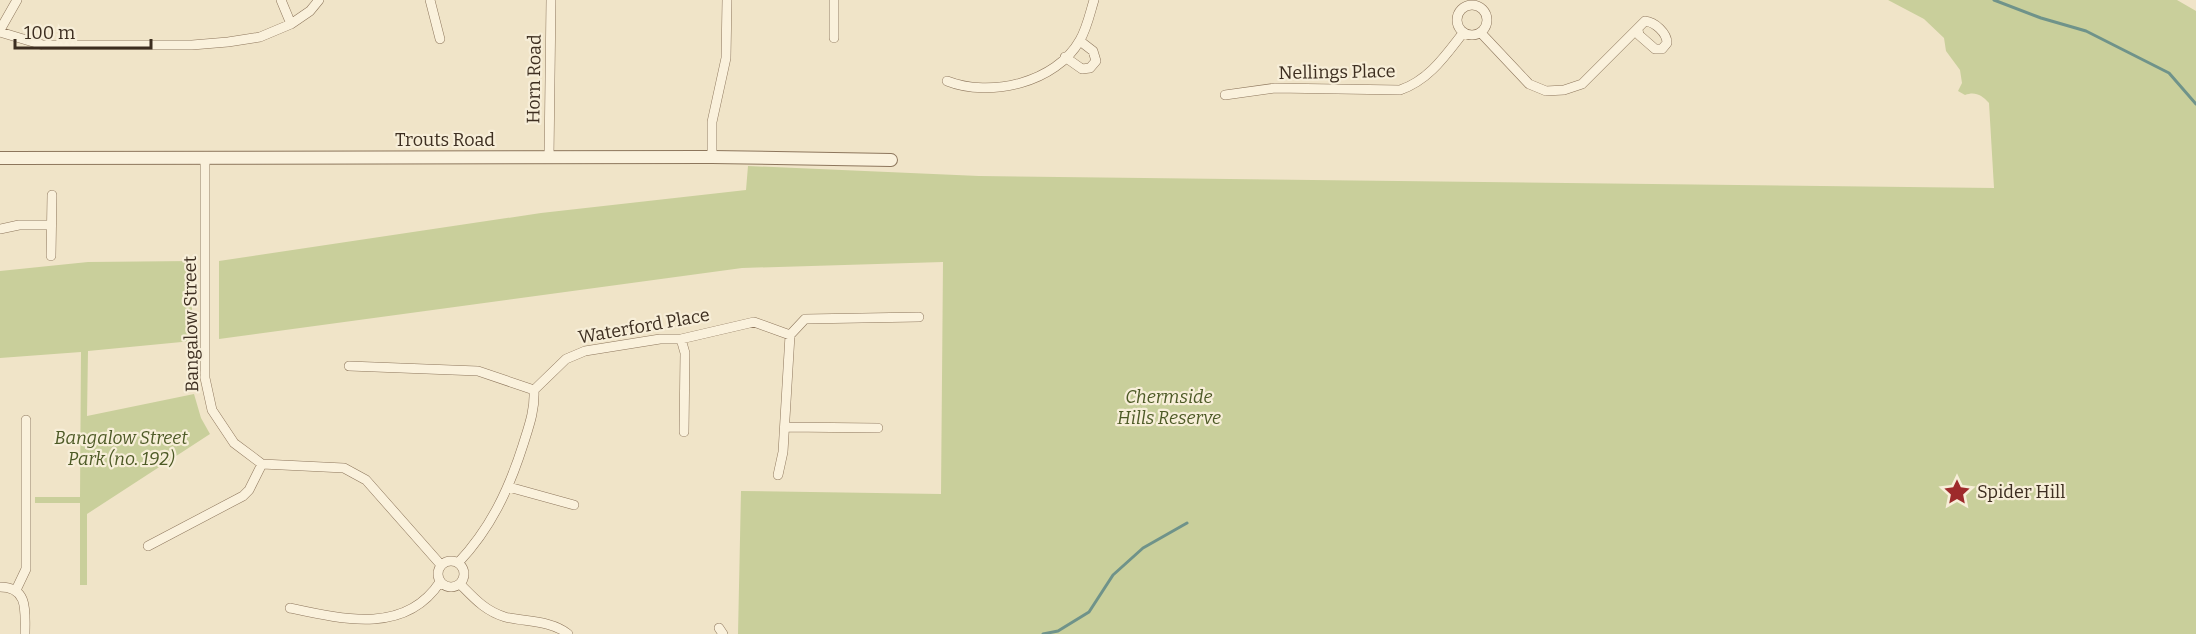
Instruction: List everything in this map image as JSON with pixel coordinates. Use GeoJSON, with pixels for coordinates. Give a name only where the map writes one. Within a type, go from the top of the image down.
{"type":"FeatureCollection","features":[{"type":"Feature","properties":{"kind":"street"},"geometry":{"type":"LineString","coordinates":[[17,0],[0,31],[43,45],[192,45],[260,37],[291,24],[310,11],[319,0]]}},
{"type":"Feature","properties":{"kind":"street"},"geometry":{"type":"LineString","coordinates":[[281,0],[291,24]]}},
{"type":"Feature","properties":{"kind":"street"},"geometry":{"type":"LineString","coordinates":[[430,0],[440,39]]}},
{"type":"Feature","properties":{"kind":"street","name":"Horn Road"},"geometry":{"type":"LineString","coordinates":[[549,158],[551,0]]}},
{"type":"Feature","properties":{"kind":"street"},"geometry":{"type":"LineString","coordinates":[[712,157],[712,122],[726,58],[727,0]]}},
{"type":"Feature","properties":{"kind":"street"},"geometry":{"type":"LineString","coordinates":[[834,0],[834,38]]}},
{"type":"Feature","properties":{"kind":"street"},"geometry":{"type":"LineString","coordinates":[[947,81],[974,89],[1003,86],[1033,78],[1065,57],[1080,41],[1094,0]]}},
{"type":"Feature","properties":{"kind":"street"},"geometry":{"type":"LineString","coordinates":[[1475,3],[1486,15],[1486,25],[1481,33],[1472,36],[1463,33],[1458,26],[1459,12],[1475,3]]}},
{"type":"Feature","properties":{"kind":"street"},"geometry":{"type":"LineString","coordinates":[[1481,33],[1529,84],[1536,89],[1554,91],[1582,84],[1626,37],[1638,30]]}},
{"type":"Feature","properties":{"kind":"street","name":"Nellings Place"},"geometry":{"type":"LineString","coordinates":[[1225,94],[1275,88],[1400,90],[1413,85],[1435,69],[1463,33]]}},
{"type":"Feature","properties":{"kind":"street"},"geometry":{"type":"LineString","coordinates":[[1065,57],[1082,69],[1093,65],[1096,61],[1093,51],[1080,41]]}},
{"type":"Feature","properties":{"kind":"street","name":"Trouts Road"},"geometry":{"type":"LineString","coordinates":[[0,158],[712,157],[891,160]]}},
{"type":"Feature","properties":{"kind":"street","name":"Bangalow Street"},"geometry":{"type":"LineString","coordinates":[[206,158],[205,378],[208,398],[212,411],[234,442],[262,464]]}},
{"type":"Feature","properties":{"kind":"street"},"geometry":{"type":"LineString","coordinates":[[51,256],[52,195]]}},
{"type":"Feature","properties":{"kind":"street"},"geometry":{"type":"LineString","coordinates":[[0,229],[19,225],[51,225]]}},
{"type":"Feature","properties":{"kind":"street"},"geometry":{"type":"LineString","coordinates":[[778,475],[785,428],[790,335],[805,319],[919,317]]}},
{"type":"Feature","properties":{"kind":"street","name":"Waterford Place"},"geometry":{"type":"LineString","coordinates":[[534,390],[566,359],[585,351],[660,339],[681,339],[754,322],[790,335]]}},
{"type":"Feature","properties":{"kind":"street"},"geometry":{"type":"LineString","coordinates":[[681,339],[685,353],[684,432]]}},
{"type":"Feature","properties":{"kind":"street"},"geometry":{"type":"LineString","coordinates":[[349,366],[478,371],[534,390],[535,408],[509,487],[493,517],[458,562]]}},
{"type":"Feature","properties":{"kind":"street"},"geometry":{"type":"LineString","coordinates":[[16,590],[26,569],[26,420]]}},
{"type":"Feature","properties":{"kind":"street"},"geometry":{"type":"LineString","coordinates":[[785,428],[878,428]]}},
{"type":"Feature","properties":{"kind":"street"},"geometry":{"type":"LineString","coordinates":[[148,546],[243,496],[249,490],[262,464],[344,468],[366,480],[441,565]]}},
{"type":"Feature","properties":{"kind":"street"},"geometry":{"type":"LineString","coordinates":[[509,487],[574,505]]}},
{"type":"Feature","properties":{"kind":"street"},"geometry":{"type":"LineString","coordinates":[[290,608],[379,624],[409,615],[431,596],[440,582],[438,574],[441,565],[447,561],[458,562]]}},
{"type":"Feature","properties":{"kind":"street"},"geometry":{"type":"LineString","coordinates":[[440,582],[452,588],[460,584],[465,573],[458,562]]}},
{"type":"Feature","properties":{"kind":"street"},"geometry":{"type":"LineString","coordinates":[[460,584],[478,604],[491,611],[552,626],[568,634]]}},
{"type":"Feature","properties":{"kind":"street"},"geometry":{"type":"LineString","coordinates":[[0,587],[16,590],[25,603],[25,634]]}},
{"type":"Feature","properties":{"kind":"green space","name":"Chermside Hills Reserve"},"geometry":{"type":"Polygon","coordinates":[[[1888,0],[2177,0],[2196,11],[2196,634],[738,634],[741,491],[941,494],[943,262],[742,268],[219,339],[219,261],[541,213],[746,190],[748,166],[979,176],[1994,188],[1989,103],[1978,94],[1965,95],[1958,91],[1962,83],[1960,70],[1946,51],[1944,38],[1924,19],[1888,0]]]}},
{"type":"Feature","properties":{"kind":"green space","name":"Bangalow Street Park (no. 192)"},"geometry":{"type":"Polygon","coordinates":[[[192,261],[192,341],[88,351],[87,416],[194,394],[201,418],[210,434],[87,514],[87,585],[80,585],[80,503],[35,503],[35,497],[80,497],[81,352],[0,358],[0,271],[88,262],[192,261]]]}},
{"type":"Feature","properties":{"kind":"waterway"},"geometry":{"type":"LineString","coordinates":[[1994,0],[2041,18],[2086,31],[2169,73],[2196,104]]}},
{"type":"Feature","properties":{"kind":"waterway"},"geometry":{"type":"LineString","coordinates":[[1043,634],[1058,631],[1089,612],[1113,575],[1143,548],[1187,523]]}},
{"type":"Feature","properties":{"kind":"place","name":"Spider Hill"},"geometry":{"type":"Point","coordinates":[1957,492]}}]}
